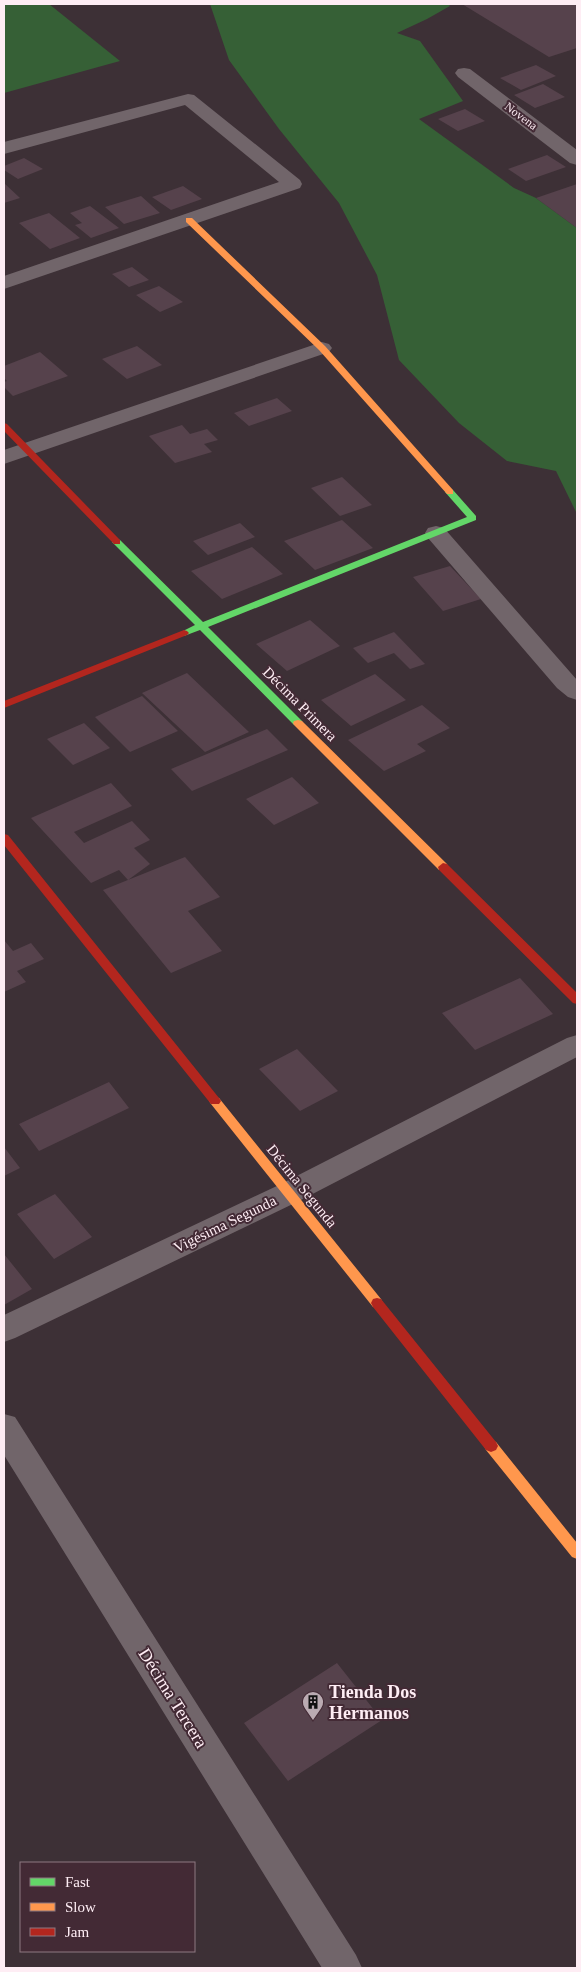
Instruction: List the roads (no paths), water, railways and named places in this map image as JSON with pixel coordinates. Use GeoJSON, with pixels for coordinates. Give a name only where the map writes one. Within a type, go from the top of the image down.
{"type":"FeatureCollection","features":[{"type":"Feature","properties":{"kind":"street","name":"Novena"},"geometry":{"type":"LineString","coordinates":[[464,74],[577,159]]}},
{"type":"Feature","properties":{"kind":"street"},"geometry":{"type":"LineString","coordinates":[[4,148],[188,98],[293,184],[4,283]]}},
{"type":"Feature","properties":{"kind":"street"},"geometry":{"type":"LineString","coordinates":[[4,705],[473,518],[322,348],[189,220]]}},
{"type":"Feature","properties":{"kind":"street"},"geometry":{"type":"LineString","coordinates":[[4,458],[322,348]]}},
{"type":"Feature","properties":{"kind":"street","name":"Décima Primera"},"geometry":{"type":"LineString","coordinates":[[4,426],[201,627],[577,1000]]}},
{"type":"Feature","properties":{"kind":"street"},"geometry":{"type":"LineString","coordinates":[[436,533],[566,683],[577,692]]}},
{"type":"Feature","properties":{"kind":"street","name":"Décima Segunda"},"geometry":{"type":"LineString","coordinates":[[4,838],[577,1553]]}},
{"type":"Feature","properties":{"kind":"street","name":"Vigésima Segunda"},"geometry":{"type":"LineString","coordinates":[[4,1329],[288,1193],[577,1045]]}},
{"type":"Feature","properties":{"kind":"street","name":"Décima Tercera"},"geometry":{"type":"LineString","coordinates":[[4,1427],[343,1968]]}},
{"type":"Feature","properties":{"kind":"place","name":"Tienda Dos Hermanos"},"geometry":{"type":"Point","coordinates":[313,1721]}}]}
